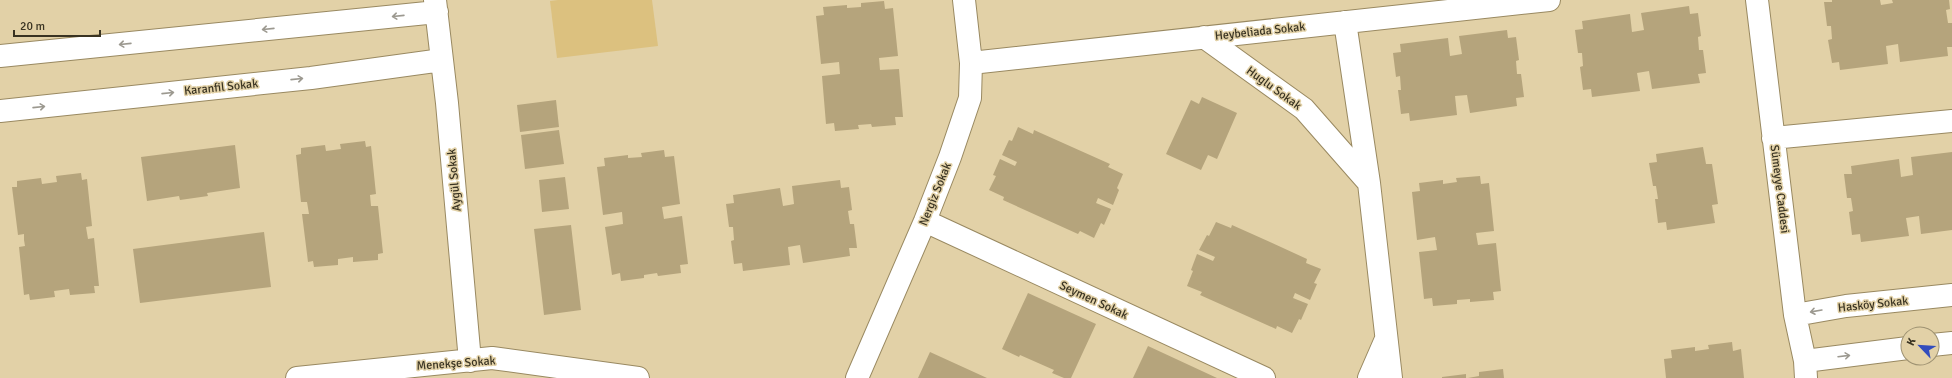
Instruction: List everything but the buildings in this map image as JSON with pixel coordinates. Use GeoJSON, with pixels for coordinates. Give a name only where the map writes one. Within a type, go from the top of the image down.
{"type":"FeatureCollection","features":[{"type":"Feature","properties":{"kind":"street","name":"Nergiz Sokak"},"geometry":{"type":"LineString","coordinates":[[857,378],[950,157],[970,98],[971,62],[964,0]]}},
{"type":"Feature","properties":{"kind":"street","name":"Heybeliada Sokak"},"geometry":{"type":"LineString","coordinates":[[971,62],[1549,0]]}},
{"type":"Feature","properties":{"kind":"street","name":"Sümeyye Caddesi"},"geometry":{"type":"LineString","coordinates":[[1757,0],[1795,315],[1806,369]]}},
{"type":"Feature","properties":{"kind":"street"},"geometry":{"type":"LineString","coordinates":[[0,56],[436,6]]}},
{"type":"Feature","properties":{"kind":"street","name":"Aygül Sokak"},"geometry":{"type":"LineString","coordinates":[[436,6],[470,361]]}},
{"type":"Feature","properties":{"kind":"street"},"geometry":{"type":"LineString","coordinates":[[1345,22],[1369,183],[1391,378]]}},
{"type":"Feature","properties":{"kind":"street","name":"Huglu Sokak"},"geometry":{"type":"LineString","coordinates":[[1204,37],[1304,109],[1369,183]]}},
{"type":"Feature","properties":{"kind":"street","name":"Karanfil Sokak"},"geometry":{"type":"LineString","coordinates":[[0,111],[311,78],[442,60]]}},
{"type":"Feature","properties":{"kind":"street"},"geometry":{"type":"LineString","coordinates":[[1773,138],[1952,120]]}},
{"type":"Feature","properties":{"kind":"street","name":"Seymen Sokak"},"geometry":{"type":"LineString","coordinates":[[924,221],[1264,378]]}},
{"type":"Feature","properties":{"kind":"street","name":"Hasköy Sokak"},"geometry":{"type":"LineString","coordinates":[[1795,315],[1846,306],[1952,295]]}},
{"type":"Feature","properties":{"kind":"street"},"geometry":{"type":"LineString","coordinates":[[1369,378],[1386,339]]}},
{"type":"Feature","properties":{"kind":"street"},"geometry":{"type":"LineString","coordinates":[[1940,344],[1952,343]]}},
{"type":"Feature","properties":{"kind":"street"},"geometry":{"type":"LineString","coordinates":[[1806,369],[1900,350]]}},
{"type":"Feature","properties":{"kind":"street","name":"Menekşe Sokak"},"geometry":{"type":"LineString","coordinates":[[297,378],[492,358],[638,378]]}},
{"type":"Feature","properties":{"kind":"shaded area"},"geometry":{"type":"Polygon","coordinates":[[[652,0],[658,46],[557,58],[550,1],[652,0]]]}}]}
